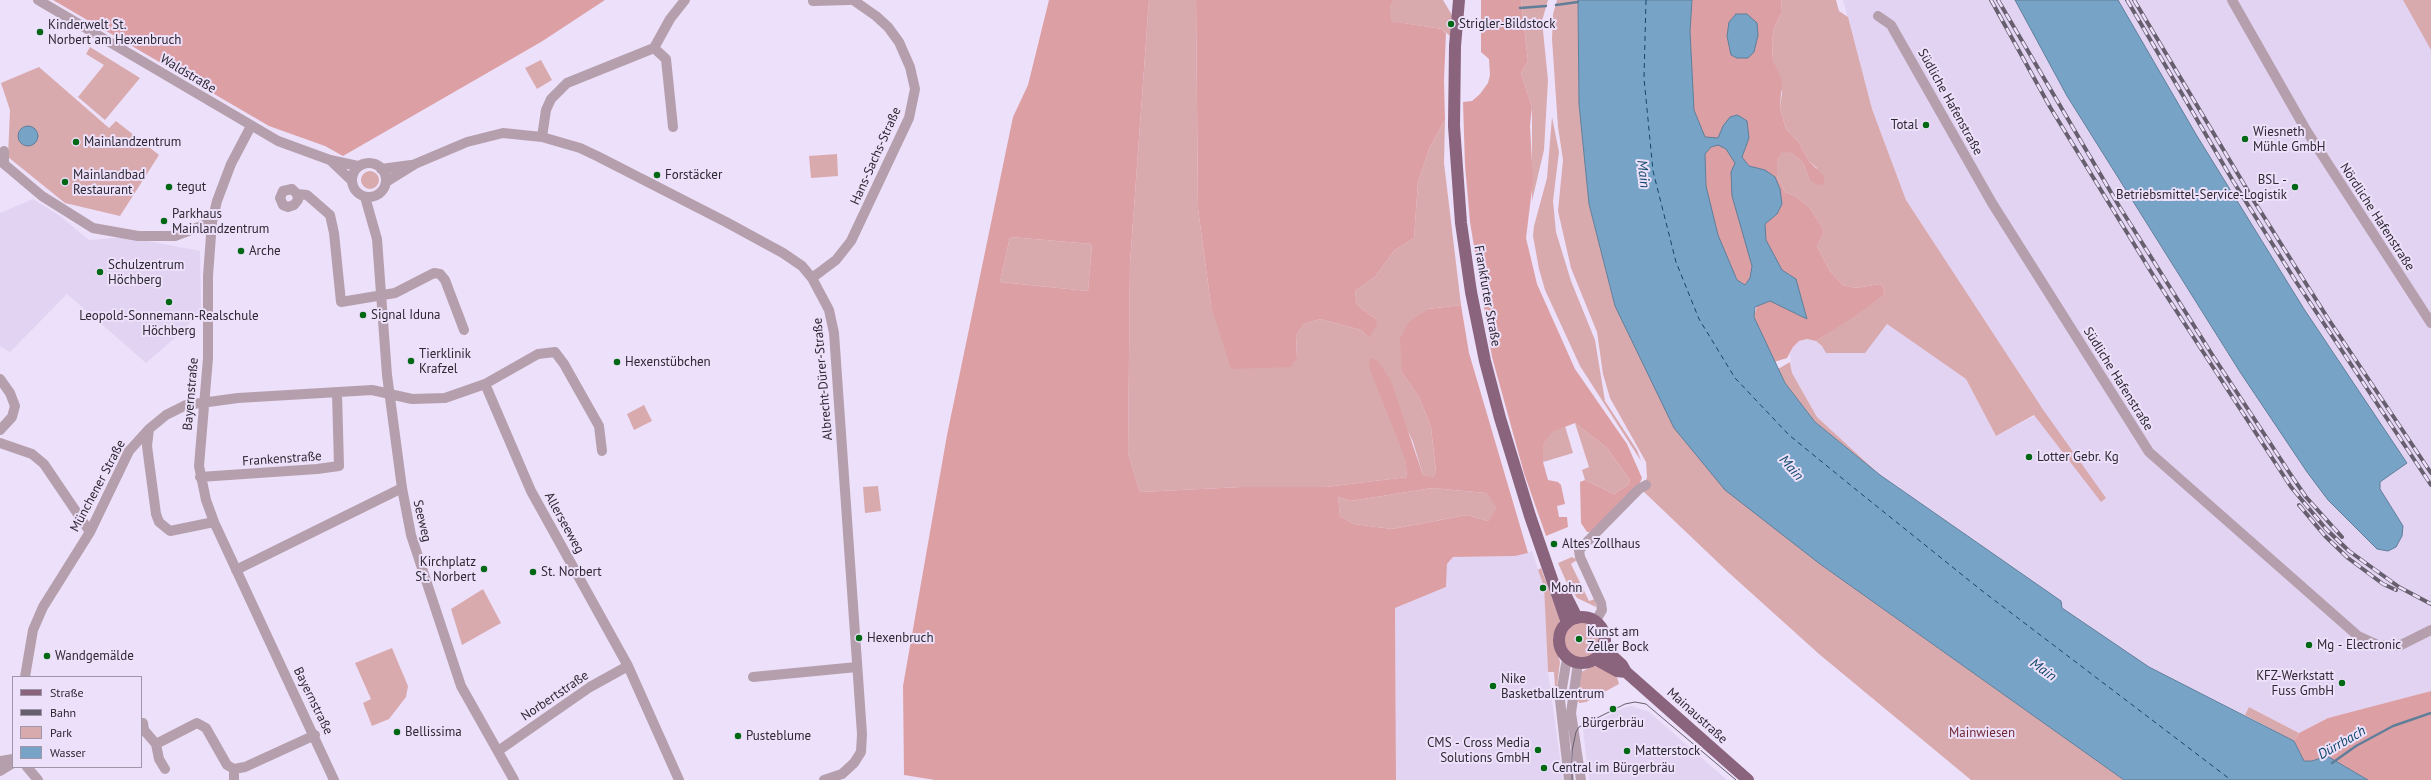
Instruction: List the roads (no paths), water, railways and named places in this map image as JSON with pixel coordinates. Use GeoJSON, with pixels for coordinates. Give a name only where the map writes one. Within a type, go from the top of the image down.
{"type":"FeatureCollection","features":[{"type":"Feature","properties":{"kind":"main road","name":"Frankfurter Straße"},"geometry":{"type":"LineString","coordinates":[[1459,0],[1455,46],[1454,126],[1461,223],[1471,292],[1485,361],[1500,418],[1530,516],[1555,586],[1566,596],[1572,620]]}},
{"type":"Feature","properties":{"kind":"main road"},"geometry":{"type":"LineString","coordinates":[[1598,618],[1604,642],[1603,648],[1595,658],[1587,663],[1574,661],[1560,648],[1560,634],[1572,620],[1598,618]]}},
{"type":"Feature","properties":{"kind":"main road","name":"Mainaustraße"},"geometry":{"type":"LineString","coordinates":[[1604,642],[1610,654],[1622,665],[1626,672],[1748,780]]}},
{"type":"Feature","properties":{"kind":"main road","name":"Mainaustraße"},"geometry":{"type":"LineString","coordinates":[[1595,658],[1617,671],[1626,672]]}},
{"type":"Feature","properties":{"kind":"street","name":"Waldstraße"},"geometry":{"type":"LineString","coordinates":[[38,0],[278,141],[330,160],[358,166]]}},
{"type":"Feature","properties":{"kind":"street"},"geometry":{"type":"LineString","coordinates":[[542,137],[546,110],[551,99],[567,83],[654,48],[670,19],[685,0]]}},
{"type":"Feature","properties":{"kind":"street"},"geometry":{"type":"LineString","coordinates":[[813,1],[849,0]]}},
{"type":"Feature","properties":{"kind":"street","name":"Hans-Sachs-Straße"},"geometry":{"type":"LineString","coordinates":[[812,278],[836,260],[851,241],[909,118],[915,89],[910,67],[899,42],[876,16],[853,0]]}},
{"type":"Feature","properties":{"kind":"street","name":"Nördliche Hafenstraße"},"geometry":{"type":"LineString","coordinates":[[2232,0],[2306,130],[2431,323]]}},
{"type":"Feature","properties":{"kind":"street","name":"Südliche Hafenstraße"},"geometry":{"type":"LineString","coordinates":[[1878,16],[1891,25],[1992,203],[2149,452],[2358,636],[2378,645],[2399,646],[2431,630]]}},
{"type":"Feature","properties":{"kind":"street"},"geometry":{"type":"LineString","coordinates":[[654,48],[666,59],[673,127]]}},
{"type":"Feature","properties":{"kind":"street","name":"Bayernstraße"},"geometry":{"type":"LineString","coordinates":[[251,126],[231,164],[217,201],[212,222],[208,276],[208,358],[199,466],[200,477],[214,522],[315,735],[334,780]]}},
{"type":"Feature","properties":{"kind":"street","name":"Albrecht-Dürer-Straße"},"geometry":{"type":"LineString","coordinates":[[386,182],[415,164],[467,142],[503,133],[542,137],[592,153],[726,222],[782,253],[802,266],[812,278],[829,310],[834,333],[862,734],[861,752],[854,762],[842,774],[824,780]]}},
{"type":"Feature","properties":{"kind":"street"},"geometry":{"type":"LineString","coordinates":[[4,151],[4,164],[42,196],[93,228],[138,236],[175,236],[212,222]]}},
{"type":"Feature","properties":{"kind":"street","name":"Waldstraße"},"geometry":{"type":"LineString","coordinates":[[330,160],[352,181]]}},
{"type":"Feature","properties":{"kind":"street"},"geometry":{"type":"LineString","coordinates":[[368,163],[381,168],[386,182],[384,187],[376,196],[365,197],[355,191],[352,175],[358,166],[368,163]]}},
{"type":"Feature","properties":{"kind":"street","name":"Albrecht-Dürer-Straße"},"geometry":{"type":"LineString","coordinates":[[381,168],[415,164]]}},
{"type":"Feature","properties":{"kind":"street"},"geometry":{"type":"LineString","coordinates":[[297,194],[307,195],[330,215],[334,233],[341,302],[395,293],[434,273],[440,274],[445,280],[464,330]]}},
{"type":"Feature","properties":{"kind":"street","name":"Seeweg"},"geometry":{"type":"LineString","coordinates":[[374,224],[376,196]]}},
{"type":"Feature","properties":{"kind":"street","name":"Seeweg"},"geometry":{"type":"LineString","coordinates":[[365,197],[374,224],[378,253],[387,375],[391,394],[402,488],[413,541],[458,679],[468,701],[514,780]]}},
{"type":"Feature","properties":{"kind":"street","name":"Münchener Straße"},"geometry":{"type":"LineString","coordinates":[[25,676],[33,630],[40,613],[90,532],[129,451],[149,429],[166,415],[186,405],[204,401],[372,390],[412,399],[445,398],[485,384],[538,354],[555,352],[564,364],[599,426],[602,451]]}},
{"type":"Feature","properties":{"kind":"street"},"geometry":{"type":"LineString","coordinates":[[0,379],[10,393],[15,406],[12,417],[0,430]]}},
{"type":"Feature","properties":{"kind":"street","name":"Allerseeweg"},"geometry":{"type":"LineString","coordinates":[[485,384],[531,490],[628,666],[679,780]]}},
{"type":"Feature","properties":{"kind":"street","name":"Frankenstraße"},"geometry":{"type":"LineString","coordinates":[[200,477],[323,469],[339,466],[337,393]]}},
{"type":"Feature","properties":{"kind":"street"},"geometry":{"type":"LineString","coordinates":[[149,429],[149,462],[156,514],[159,522],[170,531],[214,522]]}},
{"type":"Feature","properties":{"kind":"street"},"geometry":{"type":"LineString","coordinates":[[0,443],[32,454],[44,464],[90,532]]}},
{"type":"Feature","properties":{"kind":"street"},"geometry":{"type":"LineString","coordinates":[[1598,618],[1601,603],[1580,557],[1579,550],[1639,489],[1646,485]]}},
{"type":"Feature","properties":{"kind":"street"},"geometry":{"type":"LineString","coordinates":[[236,570],[402,488]]}},
{"type":"Feature","properties":{"kind":"street"},"geometry":{"type":"LineString","coordinates":[[1569,780],[1560,700],[1566,664],[1574,661],[1571,713],[1581,780]]}},
{"type":"Feature","properties":{"kind":"street","name":"Norbertstraße"},"geometry":{"type":"LineString","coordinates":[[498,751],[582,692],[628,666]]}},
{"type":"Feature","properties":{"kind":"street"},"geometry":{"type":"LineString","coordinates":[[753,678],[857,667]]}},
{"type":"Feature","properties":{"kind":"street"},"geometry":{"type":"LineString","coordinates":[[143,723],[144,730],[156,744],[159,759],[165,769]]}},
{"type":"Feature","properties":{"kind":"street"},"geometry":{"type":"LineString","coordinates":[[156,744],[201,723],[206,728],[227,765],[234,769],[245,768],[315,735]]}},
{"type":"Feature","properties":{"kind":"street"},"geometry":{"type":"LineString","coordinates":[[0,761],[12,759]]}},
{"type":"Feature","properties":{"kind":"street"},"geometry":{"type":"LineString","coordinates":[[0,771],[12,764]]}},
{"type":"Feature","properties":{"kind":"street"},"geometry":{"type":"LineString","coordinates":[[28,768],[38,780]]}},
{"type":"Feature","properties":{"kind":"street"},"geometry":{"type":"LineString","coordinates":[[234,769],[234,780]]}},
{"type":"Feature","properties":{"kind":"water","name":"Main"},"geometry":{"type":"Polygon","coordinates":[[[1578,0],[1692,0],[1690,31],[1694,110],[1705,137],[1718,138],[1723,126],[1730,117],[1737,115],[1747,121],[1749,138],[1742,157],[1749,166],[1765,170],[1775,177],[1780,189],[1782,204],[1777,214],[1765,224],[1766,240],[1782,270],[1796,279],[1807,319],[1770,301],[1755,307],[1754,317],[1785,383],[1815,422],[1880,475],[2061,601],[2062,608],[2149,667],[2294,741],[2304,761],[2312,761],[2327,756],[2368,780],[2124,780],[1820,564],[1725,490],[1674,428],[1615,306],[1589,204],[1579,104],[1578,0]],[[1718,145],[1711,147],[1705,154],[1706,186],[1718,235],[1737,280],[1745,285],[1750,278],[1752,266],[1732,196],[1731,172],[1735,163],[1726,149],[1718,145]]]}},
{"type":"Feature","properties":{"kind":"water"},"geometry":{"type":"Polygon","coordinates":[[[2015,0],[2118,0],[2197,136],[2304,309],[2407,463],[2380,482],[2380,489],[2403,526],[2402,536],[2396,547],[2388,551],[2377,549],[2328,500],[2307,472],[2240,372],[2067,96],[2015,0]]]}},
{"type":"Feature","properties":{"kind":"water"},"geometry":{"type":"Polygon","coordinates":[[[1736,14],[1747,14],[1757,23],[1758,35],[1754,52],[1748,58],[1737,58],[1731,55],[1727,36],[1729,22],[1736,14]]]}},
{"type":"Feature","properties":{"kind":"water"},"geometry":{"type":"Polygon","coordinates":[[[28,126],[35,129],[38,136],[35,143],[28,146],[21,143],[18,136],[21,129],[28,126]]]}},
{"type":"Feature","properties":{"kind":"waterway"},"geometry":{"type":"LineString","coordinates":[[1556,5],[1578,2]]}},
{"type":"Feature","properties":{"kind":"waterway"},"geometry":{"type":"LineString","coordinates":[[1520,8],[1546,6]]}},
{"type":"Feature","properties":{"kind":"waterway","name":"Dürrbach"},"geometry":{"type":"LineString","coordinates":[[2332,763],[2356,746],[2393,726],[2431,713]]}},
{"type":"Feature","properties":{"kind":"tram line"},"geometry":{"type":"LineString","coordinates":[[1572,780],[1572,751],[1576,732],[1579,727],[1625,704],[1635,702],[1646,704],[1736,780]]}},
{"type":"Feature","properties":{"kind":"railway"},"geometry":{"type":"LineString","coordinates":[[1991,0],[2050,107],[2153,275],[2291,487],[2326,529],[2349,551],[2399,587],[2431,604]]}},
{"type":"Feature","properties":{"kind":"railway"},"geometry":{"type":"LineString","coordinates":[[1998,0],[2119,206],[2213,356],[2306,497],[2342,537]]}},
{"type":"Feature","properties":{"kind":"railway"},"geometry":{"type":"LineString","coordinates":[[2127,0],[2233,181],[2295,280],[2431,485]]}},
{"type":"Feature","properties":{"kind":"railway"},"geometry":{"type":"LineString","coordinates":[[2134,0],[2254,201],[2327,317],[2431,473]]}},
{"type":"Feature","properties":{"kind":"railway"},"geometry":{"type":"LineString","coordinates":[[2299,505],[2325,536],[2348,558],[2383,584],[2396,590]]}},
{"type":"Feature","properties":{"kind":"place","name":"Strigler-Bildstock"},"geometry":{"type":"Point","coordinates":[1451,24]}},
{"type":"Feature","properties":{"kind":"place","name":"Kinderwelt St. Norbert am Hexenbruch"},"geometry":{"type":"Point","coordinates":[40,32]}},
{"type":"Feature","properties":{"kind":"place","name":"Total"},"geometry":{"type":"Point","coordinates":[1926,125]}},
{"type":"Feature","properties":{"kind":"place","name":"Wiesneth Mühle GmbH"},"geometry":{"type":"Point","coordinates":[2245,139]}},
{"type":"Feature","properties":{"kind":"place","name":"Mainlandzentrum"},"geometry":{"type":"Point","coordinates":[76,142]}},
{"type":"Feature","properties":{"kind":"place","name":"Forstäcker"},"geometry":{"type":"Point","coordinates":[657,175]}},
{"type":"Feature","properties":{"kind":"place","name":"Mainlandbad Restaurant"},"geometry":{"type":"Point","coordinates":[65,182]}},
{"type":"Feature","properties":{"kind":"place","name":"tegut"},"geometry":{"type":"Point","coordinates":[169,187]}},
{"type":"Feature","properties":{"kind":"place","name":"BSL - Betriebsmittel-Service-Logistik"},"geometry":{"type":"Point","coordinates":[2295,187]}},
{"type":"Feature","properties":{"kind":"place","name":"Parkhaus Mainlandzentrum"},"geometry":{"type":"Point","coordinates":[164,221]}},
{"type":"Feature","properties":{"kind":"place","name":"Arche"},"geometry":{"type":"Point","coordinates":[241,251]}},
{"type":"Feature","properties":{"kind":"place","name":"Schulzentrum Höchberg"},"geometry":{"type":"Point","coordinates":[100,272]}},
{"type":"Feature","properties":{"kind":"place","name":"Leopold-Sonnemann-Realschule Höchberg"},"geometry":{"type":"Point","coordinates":[169,302]}},
{"type":"Feature","properties":{"kind":"place","name":"Signal Iduna"},"geometry":{"type":"Point","coordinates":[363,315]}},
{"type":"Feature","properties":{"kind":"place","name":"Tierklinik Krafzel"},"geometry":{"type":"Point","coordinates":[411,361]}},
{"type":"Feature","properties":{"kind":"place","name":"Hexenstübchen"},"geometry":{"type":"Point","coordinates":[617,362]}},
{"type":"Feature","properties":{"kind":"place","name":"Lotter Gebr. Kg"},"geometry":{"type":"Point","coordinates":[2029,457]}},
{"type":"Feature","properties":{"kind":"place","name":"Altes Zollhaus"},"geometry":{"type":"Point","coordinates":[1554,544]}},
{"type":"Feature","properties":{"kind":"place","name":"Kirchplatz St. Norbert"},"geometry":{"type":"Point","coordinates":[484,569]}},
{"type":"Feature","properties":{"kind":"place","name":"St. Norbert"},"geometry":{"type":"Point","coordinates":[533,572]}},
{"type":"Feature","properties":{"kind":"place","name":"Mohn"},"geometry":{"type":"Point","coordinates":[1543,588]}},
{"type":"Feature","properties":{"kind":"place","name":"Hexenbruch"},"geometry":{"type":"Point","coordinates":[859,638]}},
{"type":"Feature","properties":{"kind":"place","name":"Kunst am Zeller Bock"},"geometry":{"type":"Point","coordinates":[1579,639]}},
{"type":"Feature","properties":{"kind":"place","name":"Mg - Electronic"},"geometry":{"type":"Point","coordinates":[2309,645]}},
{"type":"Feature","properties":{"kind":"place","name":"Wandgemälde"},"geometry":{"type":"Point","coordinates":[47,656]}},
{"type":"Feature","properties":{"kind":"place","name":"KFZ-Werkstatt Fuss GmbH"},"geometry":{"type":"Point","coordinates":[2342,683]}},
{"type":"Feature","properties":{"kind":"place","name":"Nike Basketballzentrum"},"geometry":{"type":"Point","coordinates":[1493,686]}},
{"type":"Feature","properties":{"kind":"place","name":"Bürgerbräu"},"geometry":{"type":"Point","coordinates":[1613,709]}},
{"type":"Feature","properties":{"kind":"place","name":"Bellissima"},"geometry":{"type":"Point","coordinates":[397,732]}},
{"type":"Feature","properties":{"kind":"place","name":"Pusteblume"},"geometry":{"type":"Point","coordinates":[738,736]}},
{"type":"Feature","properties":{"kind":"place","name":"CMS - Cross Media Solutions GmbH"},"geometry":{"type":"Point","coordinates":[1538,750]}},
{"type":"Feature","properties":{"kind":"place","name":"Matterstock"},"geometry":{"type":"Point","coordinates":[1627,751]}},
{"type":"Feature","properties":{"kind":"place","name":"Central im Bürgerbräu"},"geometry":{"type":"Point","coordinates":[1544,768]}},
{"type":"Feature","properties":{"kind":"park label","name":"Mainwiesen"},"geometry":{"type":"Point","coordinates":[1982,733]}}]}
